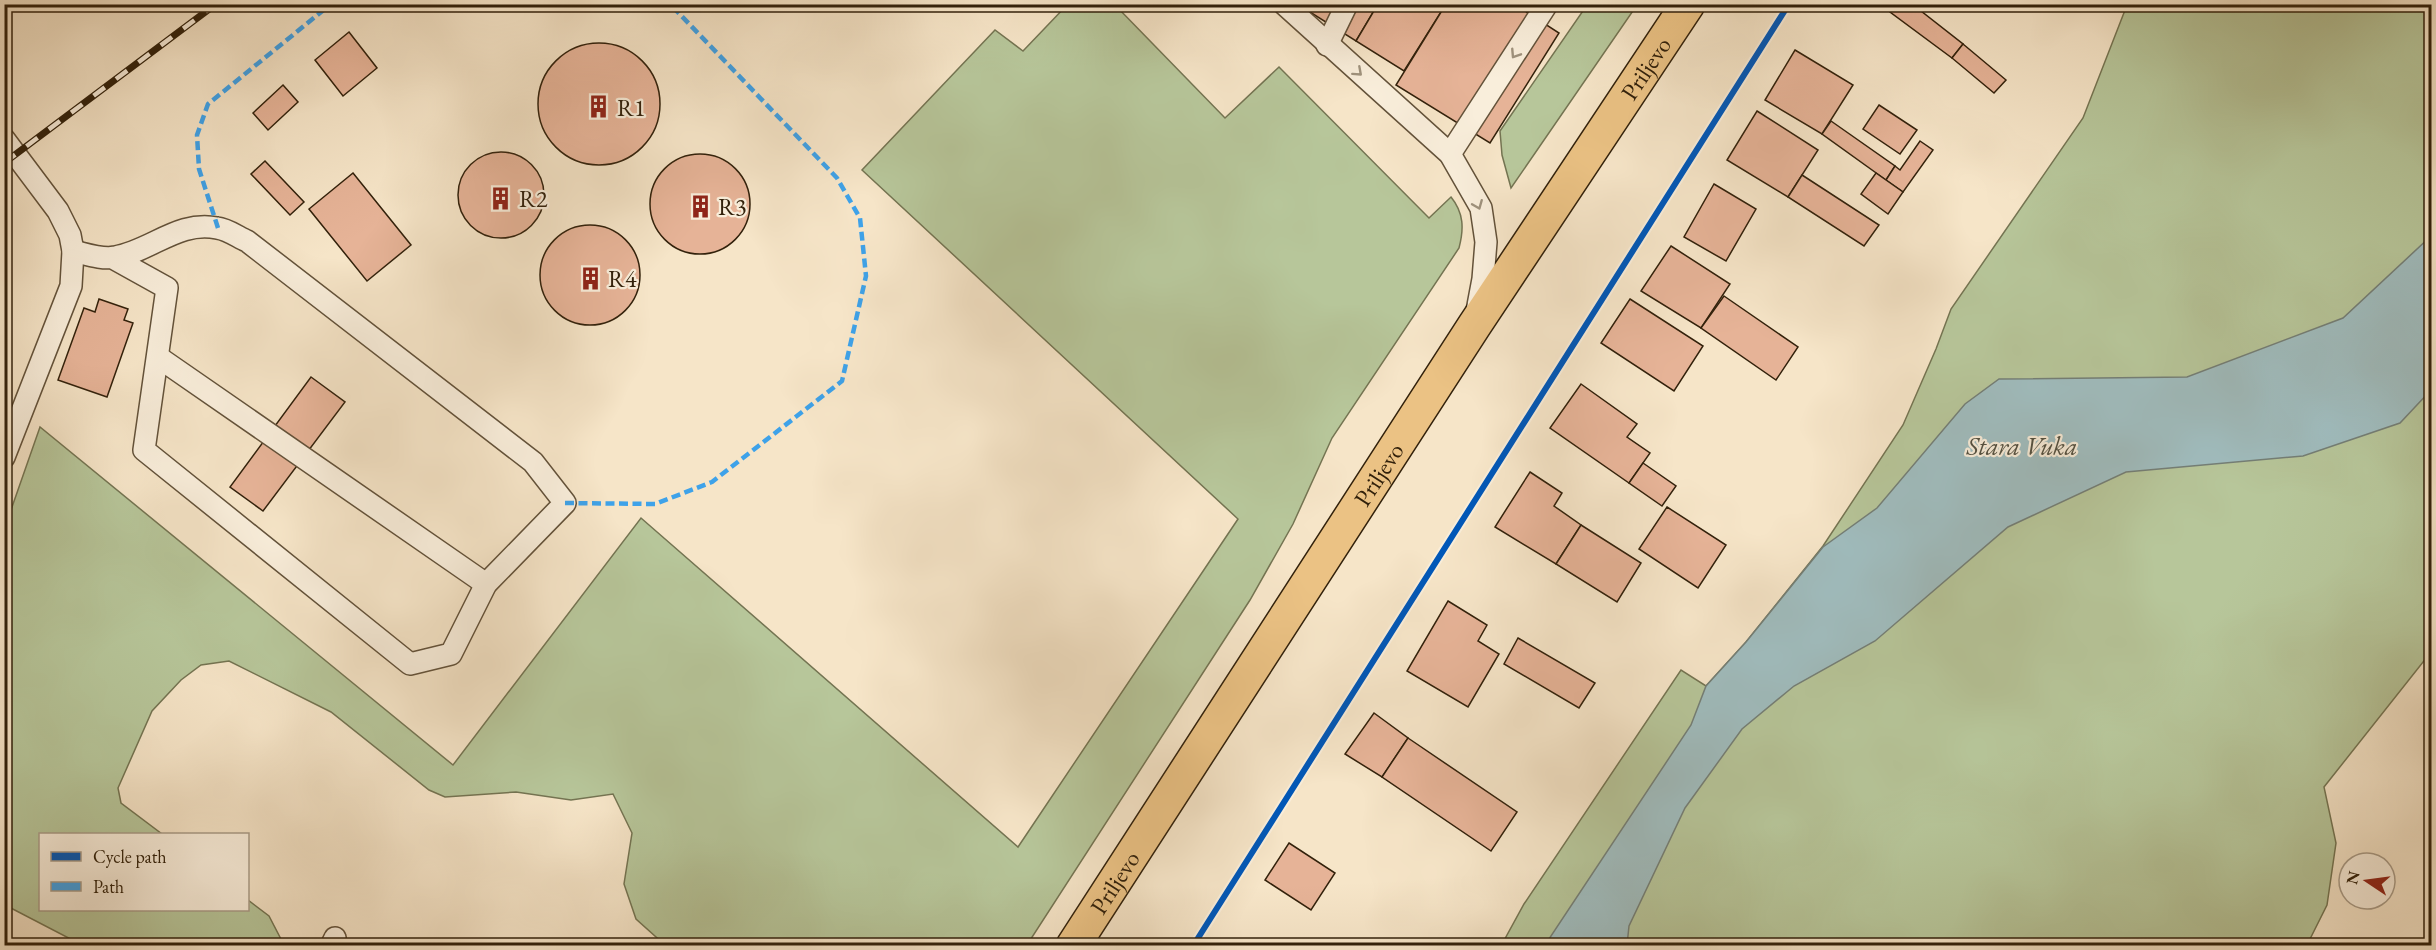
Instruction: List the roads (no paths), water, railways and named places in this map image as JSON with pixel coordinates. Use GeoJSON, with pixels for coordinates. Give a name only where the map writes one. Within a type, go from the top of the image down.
{"type":"FeatureCollection","features":[{"type":"Feature","properties":{"kind":"main road","name":"Priljevo"},"geometry":{"type":"LineString","coordinates":[[1073,945],[1474,326],[1688,4]]}},
{"type":"Feature","properties":{"kind":"lane"},"geometry":{"type":"LineString","coordinates":[[1284,4],[1450,154],[1481,208],[1486,242],[1483,279],[1474,326]]}},
{"type":"Feature","properties":{"kind":"lane"},"geometry":{"type":"LineString","coordinates":[[1327,45],[1347,4]]}},
{"type":"Feature","properties":{"kind":"lane"},"geometry":{"type":"LineString","coordinates":[[1450,154],[1547,4]]}},
{"type":"Feature","properties":{"kind":"lane"},"geometry":{"type":"LineString","coordinates":[[4,139],[58,211],[70,235],[73,251],[71,286],[4,457]]}},
{"type":"Feature","properties":{"kind":"lane"},"geometry":{"type":"LineString","coordinates":[[73,251],[113,258],[167,288],[144,450],[410,664],[451,654],[486,584],[565,503],[533,462],[247,241],[218,228],[189,227],[163,237],[137,251],[113,258]]}},
{"type":"Feature","properties":{"kind":"lane"},"geometry":{"type":"LineString","coordinates":[[158,357],[486,584]]}},
{"type":"Feature","properties":{"kind":"water","name":"Stara Vuka"},"geometry":{"type":"Polygon","coordinates":[[[2431,236],[2431,390],[2400,423],[2303,456],[2126,472],[2008,527],[1875,641],[1794,686],[1742,729],[1685,808],[1629,926],[1627,945],[1545,945],[1691,725],[1706,686],[1746,642],[1823,547],[1877,508],[1965,404],[1999,379],[2187,377],[2343,318],[2431,236]]]}},
{"type":"Feature","properties":{"kind":"railway"},"geometry":{"type":"LineString","coordinates":[[4,163],[216,4]]}},
{"type":"Feature","properties":{"kind":"place","name":"R1"},"geometry":{"type":"Point","coordinates":[599,107]}},
{"type":"Feature","properties":{"kind":"place","name":"R2"},"geometry":{"type":"Point","coordinates":[501,198]}},
{"type":"Feature","properties":{"kind":"place","name":"R3"},"geometry":{"type":"Point","coordinates":[700,206]}},
{"type":"Feature","properties":{"kind":"place","name":"R4"},"geometry":{"type":"Point","coordinates":[590,278]}}]}
